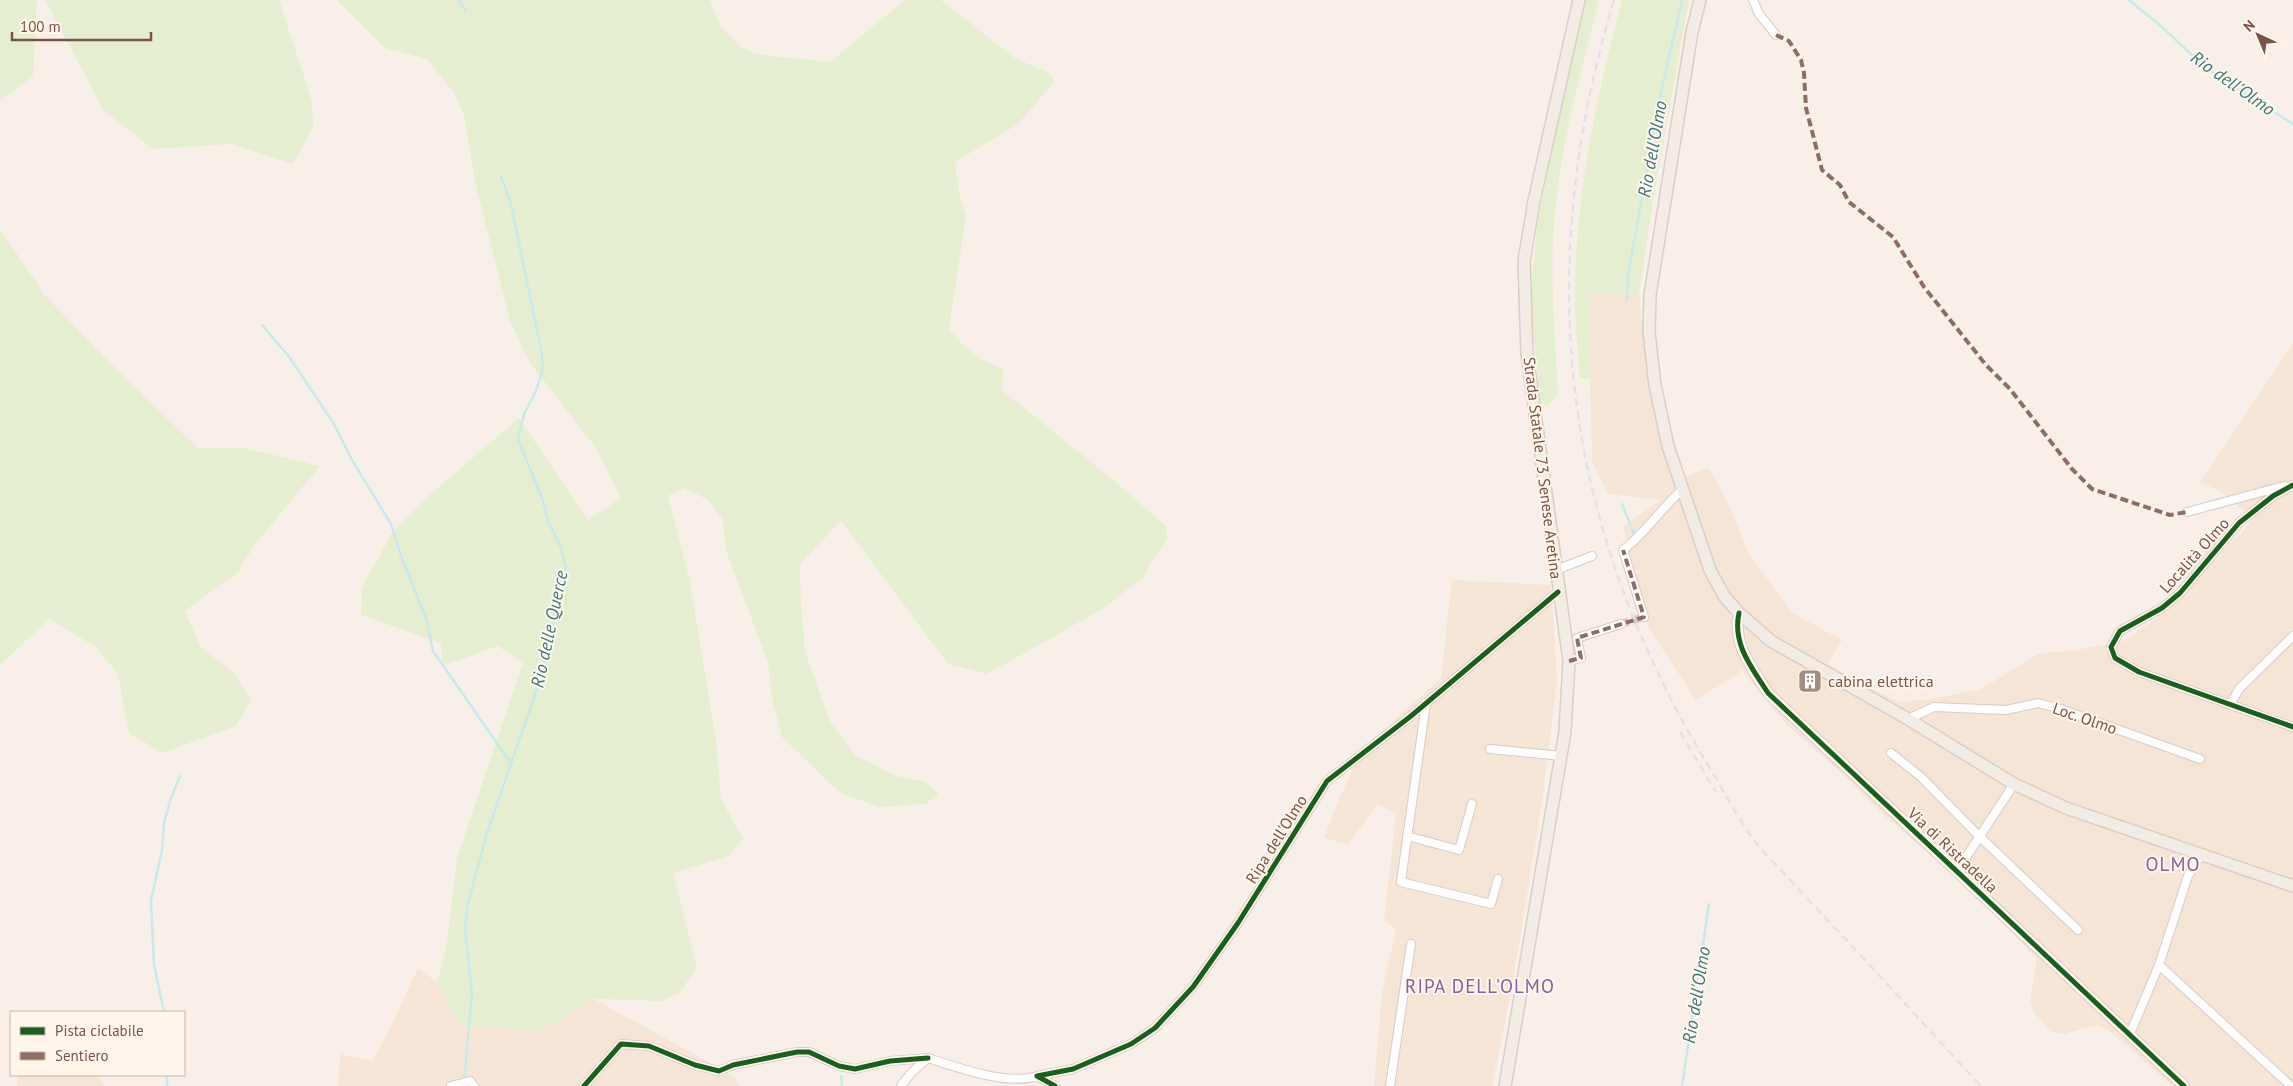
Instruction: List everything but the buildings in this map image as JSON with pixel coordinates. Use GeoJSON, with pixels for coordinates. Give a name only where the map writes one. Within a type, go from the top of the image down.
{"type":"FeatureCollection","features":[{"type":"Feature","properties":{"kind":"main road","name":"Strada Statale 73 Senese Aretina"},"geometry":{"type":"LineString","coordinates":[[1505,1086],[1562,756],[1567,718],[1569,661],[1558,592],[1527,354],[1524,261],[1534,201],[1579,0]]}},
{"type":"Feature","properties":{"kind":"main road"},"geometry":{"type":"LineString","coordinates":[[1700,0],[1692,32],[1650,296],[1649,332],[1655,385],[1668,446],[1710,570],[1724,596],[1739,613],[1771,641],[1908,719],[2014,784],[2066,808],[2293,886]]}},
{"type":"Feature","properties":{"kind":"street"},"geometry":{"type":"LineString","coordinates":[[1753,0],[1758,14],[1776,35]]}},
{"type":"Feature","properties":{"kind":"street","name":"Località Olmo"},"geometry":{"type":"LineString","coordinates":[[2187,512],[2293,485]]}},
{"type":"Feature","properties":{"kind":"street","name":"Località Olmo"},"geometry":{"type":"LineString","coordinates":[[2293,485],[2273,496],[2239,523],[2180,593],[2162,608],[2120,631],[2111,647],[2115,658],[2124,665],[2293,727]]}},
{"type":"Feature","properties":{"kind":"street"},"geometry":{"type":"LineString","coordinates":[[1644,617],[1623,550],[1636,540],[1669,501],[1683,489]]}},
{"type":"Feature","properties":{"kind":"street"},"geometry":{"type":"LineString","coordinates":[[1556,570],[1592,556]]}},
{"type":"Feature","properties":{"kind":"street","name":"Ripa dell'Olmo"},"geometry":{"type":"LineString","coordinates":[[928,1058],[975,1074],[1003,1079],[1032,1078],[1039,1080],[1073,1069],[1131,1044],[1155,1028],[1193,987],[1238,923],[1327,781],[1426,703],[1558,592]]}},
{"type":"Feature","properties":{"kind":"street","name":"Via di Ristradella"},"geometry":{"type":"LineString","coordinates":[[1739,613],[1736,625],[1744,657],[1768,693],[2184,1086]]}},
{"type":"Feature","properties":{"kind":"street"},"geometry":{"type":"LineString","coordinates":[[1569,661],[1581,658],[1577,638],[1621,624]]}},
{"type":"Feature","properties":{"kind":"street"},"geometry":{"type":"LineString","coordinates":[[2230,705],[2239,689],[2293,636]]}},
{"type":"Feature","properties":{"kind":"street"},"geometry":{"type":"LineString","coordinates":[[1426,703],[1400,882],[1491,904],[1498,879]]}},
{"type":"Feature","properties":{"kind":"street","name":"Loc. Olmo"},"geometry":{"type":"LineString","coordinates":[[1908,719],[1934,707],[2006,710],[2038,703],[2061,708],[2200,759]]}},
{"type":"Feature","properties":{"kind":"street"},"geometry":{"type":"LineString","coordinates":[[1490,749],[1562,756]]}},
{"type":"Feature","properties":{"kind":"street"},"geometry":{"type":"LineString","coordinates":[[1891,753],[1921,777],[1979,836],[2078,930]]}},
{"type":"Feature","properties":{"kind":"street"},"geometry":{"type":"LineString","coordinates":[[1957,871],[2014,784]]}},
{"type":"Feature","properties":{"kind":"street"},"geometry":{"type":"LineString","coordinates":[[1407,836],[1460,850],[1472,804]]}},
{"type":"Feature","properties":{"kind":"street"},"geometry":{"type":"LineString","coordinates":[[2130,1034],[2158,965],[2188,876],[2201,854]]}},
{"type":"Feature","properties":{"kind":"street"},"geometry":{"type":"LineString","coordinates":[[1390,1086],[1411,944]]}},
{"type":"Feature","properties":{"kind":"street"},"geometry":{"type":"LineString","coordinates":[[2158,965],[2290,1086]]}},
{"type":"Feature","properties":{"kind":"street"},"geometry":{"type":"LineString","coordinates":[[584,1086],[621,1044],[649,1046],[695,1065],[719,1071],[733,1065],[797,1052],[809,1052],[839,1066],[855,1069],[890,1061],[928,1058]]}},
{"type":"Feature","properties":{"kind":"street"},"geometry":{"type":"LineString","coordinates":[[901,1086],[911,1072],[928,1058]]}},
{"type":"Feature","properties":{"kind":"street"},"geometry":{"type":"LineString","coordinates":[[1039,1080],[1055,1086]]}},
{"type":"Feature","properties":{"kind":"street"},"geometry":{"type":"LineString","coordinates":[[451,1086],[470,1081],[474,1086]]}},
{"type":"Feature","properties":{"kind":"shaded area"},"geometry":{"type":"Polygon","coordinates":[[[1588,291],[1639,295],[1654,418],[1674,480],[1709,468],[1727,501],[1749,554],[1793,613],[1842,640],[1828,664],[1868,687],[1900,702],[1939,698],[1981,689],[2038,654],[2076,650],[2124,641],[2161,615],[2254,519],[2219,490],[2200,483],[2293,343],[2293,1086],[2172,1086],[2111,1032],[2097,1025],[2064,1034],[2050,1031],[2034,1012],[2030,1000],[2037,959],[1972,891],[1879,811],[1851,782],[1786,724],[1742,671],[1696,700],[1646,624],[1623,526],[1660,500],[1608,494],[1592,462],[1588,291]]]}},
{"type":"Feature","properties":{"kind":"shaded area"},"geometry":{"type":"Polygon","coordinates":[[[1452,580],[1551,585],[1557,680],[1542,803],[1512,987],[1492,1086],[1374,1086],[1382,993],[1396,929],[1384,920],[1396,814],[1378,804],[1348,844],[1324,838],[1339,799],[1362,750],[1441,678],[1452,580]]]}},
{"type":"Feature","properties":{"kind":"shaded area"},"geometry":{"type":"Polygon","coordinates":[[[418,968],[437,982],[460,1024],[539,1031],[594,999],[734,1076],[740,1086],[338,1086],[340,1054],[372,1061],[391,1026],[418,968]]]}},
{"type":"Feature","properties":{"kind":"shaded area"},"geometry":{"type":"Polygon","coordinates":[[[18,1076],[99,1076],[105,1086],[17,1086],[18,1076]]]}},
{"type":"Feature","properties":{"kind":"green space"},"geometry":{"type":"Polygon","coordinates":[[[0,0],[37,0],[33,76],[0,100],[0,0]]]}},
{"type":"Feature","properties":{"kind":"green space"},"geometry":{"type":"Polygon","coordinates":[[[45,0],[279,0],[312,101],[313,127],[293,164],[231,144],[153,149],[104,111],[45,0]]]}},
{"type":"Feature","properties":{"kind":"green space"},"geometry":{"type":"Polygon","coordinates":[[[337,0],[710,0],[720,25],[742,48],[756,54],[830,62],[905,0],[941,0],[1016,59],[1048,72],[1055,81],[1018,124],[955,162],[959,192],[966,215],[949,329],[973,353],[987,363],[1003,368],[1002,390],[1112,479],[1166,526],[1167,540],[1153,559],[1144,577],[1104,608],[987,674],[948,664],[841,521],[800,564],[805,651],[830,722],[855,755],[896,776],[926,782],[939,795],[925,804],[878,807],[839,792],[782,737],[772,698],[768,662],[726,551],[723,520],[708,500],[684,488],[668,496],[690,581],[716,741],[721,799],[743,839],[729,856],[673,873],[697,967],[679,994],[661,1001],[594,999],[539,1031],[460,1024],[437,982],[446,950],[457,858],[523,663],[498,646],[442,666],[441,643],[361,615],[362,588],[392,533],[432,493],[519,418],[588,520],[621,498],[596,448],[530,363],[510,321],[475,182],[464,115],[454,93],[427,59],[385,48],[337,0]]]}},
{"type":"Feature","properties":{"kind":"green space"},"geometry":{"type":"Polygon","coordinates":[[[1585,0],[1599,0],[1580,75],[1559,176],[1553,249],[1558,395],[1547,407],[1540,400],[1531,283],[1538,220],[1563,95],[1585,0]]]}},
{"type":"Feature","properties":{"kind":"green space"},"geometry":{"type":"Polygon","coordinates":[[[1622,0],[1689,0],[1653,200],[1639,295],[1589,291],[1590,379],[1580,378],[1575,309],[1578,231],[1582,192],[1595,114],[1622,0]]]}},
{"type":"Feature","properties":{"kind":"green space"},"geometry":{"type":"Polygon","coordinates":[[[0,229],[44,294],[109,362],[198,448],[245,448],[320,466],[255,544],[238,572],[185,611],[200,646],[233,672],[251,700],[236,726],[162,753],[129,733],[118,674],[96,647],[49,619],[0,665],[0,229]]]}},
{"type":"Feature","properties":{"kind":"waterway"},"geometry":{"type":"LineString","coordinates":[[459,0],[466,11]]}},
{"type":"Feature","properties":{"kind":"waterway","name":"Rio dell'Olmo"},"geometry":{"type":"LineString","coordinates":[[1627,299],[1628,276],[1658,106],[1682,0]]}},
{"type":"Feature","properties":{"kind":"waterway","name":"Rio dell'Olmo"},"geometry":{"type":"LineString","coordinates":[[2129,0],[2162,27],[2207,69],[2293,124]]}},
{"type":"Feature","properties":{"kind":"waterway","name":"Rio delle Querce"},"geometry":{"type":"LineString","coordinates":[[464,1081],[472,993],[465,929],[468,904],[486,836],[538,686],[566,568],[561,548],[548,521],[543,501],[518,439],[524,414],[536,391],[543,368],[542,354],[510,200],[501,177]]}},
{"type":"Feature","properties":{"kind":"waterway"},"geometry":{"type":"LineString","coordinates":[[262,325],[290,358],[334,424],[352,460],[391,524],[401,556],[427,621],[433,651],[510,762]]}},
{"type":"Feature","properties":{"kind":"waterway","name":"Rio dell'Olmo"},"geometry":{"type":"LineString","coordinates":[[1622,504],[1635,536]]}},
{"type":"Feature","properties":{"kind":"waterway"},"geometry":{"type":"LineString","coordinates":[[164,1011],[154,965],[151,901],[162,850],[164,823],[180,776]]}},
{"type":"Feature","properties":{"kind":"waterway","name":"Rio dell'Olmo"},"geometry":{"type":"LineString","coordinates":[[1682,1086],[1709,904]]}},
{"type":"Feature","properties":{"kind":"waterway"},"geometry":{"type":"LineString","coordinates":[[167,1076],[167,1086]]}},
{"type":"Feature","properties":{"kind":"waterway"},"geometry":{"type":"LineString","coordinates":[[841,1076],[842,1086]]}},
{"type":"Feature","properties":{"kind":"tunnel"},"geometry":{"type":"LineString","coordinates":[[1621,624],[1644,617]]}},
{"type":"Feature","properties":{"kind":"railway"},"geometry":{"type":"LineString","coordinates":[[1614,0],[1588,101],[1573,201],[1569,299],[1575,396],[1593,491],[1621,585],[1660,678],[1711,770],[1750,835],[1981,1086]]}},
{"type":"Feature","properties":{"kind":"railway"},"geometry":{"type":"LineString","coordinates":[[1680,732],[1716,792]]}},
{"type":"Feature","properties":{"kind":"marked path"},"geometry":{"type":"LineString","coordinates":[[1776,35],[1789,41],[1801,60],[1804,73],[1806,108],[1822,170],[1840,185],[1849,202],[1893,237],[1924,287],[1986,365],[2010,389],[2072,469],[2092,489],[2170,515],[2187,512]]}},
{"type":"Feature","properties":{"kind":"marked path"},"geometry":{"type":"LineString","coordinates":[[1569,661],[1581,658],[1577,638],[1644,617],[1623,550]]}},
{"type":"Feature","properties":{"kind":"cycle path"},"geometry":{"type":"LineString","coordinates":[[2293,485],[2273,496],[2239,523],[2180,593],[2162,608],[2120,631],[2111,647],[2115,658],[2139,672],[2293,727]]}},
{"type":"Feature","properties":{"kind":"cycle path"},"geometry":{"type":"LineString","coordinates":[[1055,1086],[1037,1076],[1073,1069],[1131,1044],[1155,1028],[1193,987],[1238,923],[1327,781],[1411,716],[1558,592]]}},
{"type":"Feature","properties":{"kind":"cycle path"},"geometry":{"type":"LineString","coordinates":[[1739,613],[1738,635],[1741,645],[1750,665],[1768,693],[2184,1086]]}},
{"type":"Feature","properties":{"kind":"cycle path"},"geometry":{"type":"LineString","coordinates":[[584,1086],[621,1044],[649,1046],[695,1065],[719,1071],[733,1065],[797,1052],[809,1052],[839,1066],[855,1069],[890,1061],[928,1058]]}},
{"type":"Feature","properties":{"kind":"place","name":"cabina elettrica"},"geometry":{"type":"Point","coordinates":[1810,681]}},
{"type":"Feature","properties":{"kind":"district","name":"OLMO"},"geometry":{"type":"Point","coordinates":[2173,864]}},
{"type":"Feature","properties":{"kind":"district","name":"RIPA DELL'OLMO"},"geometry":{"type":"Point","coordinates":[1480,986]}}]}
